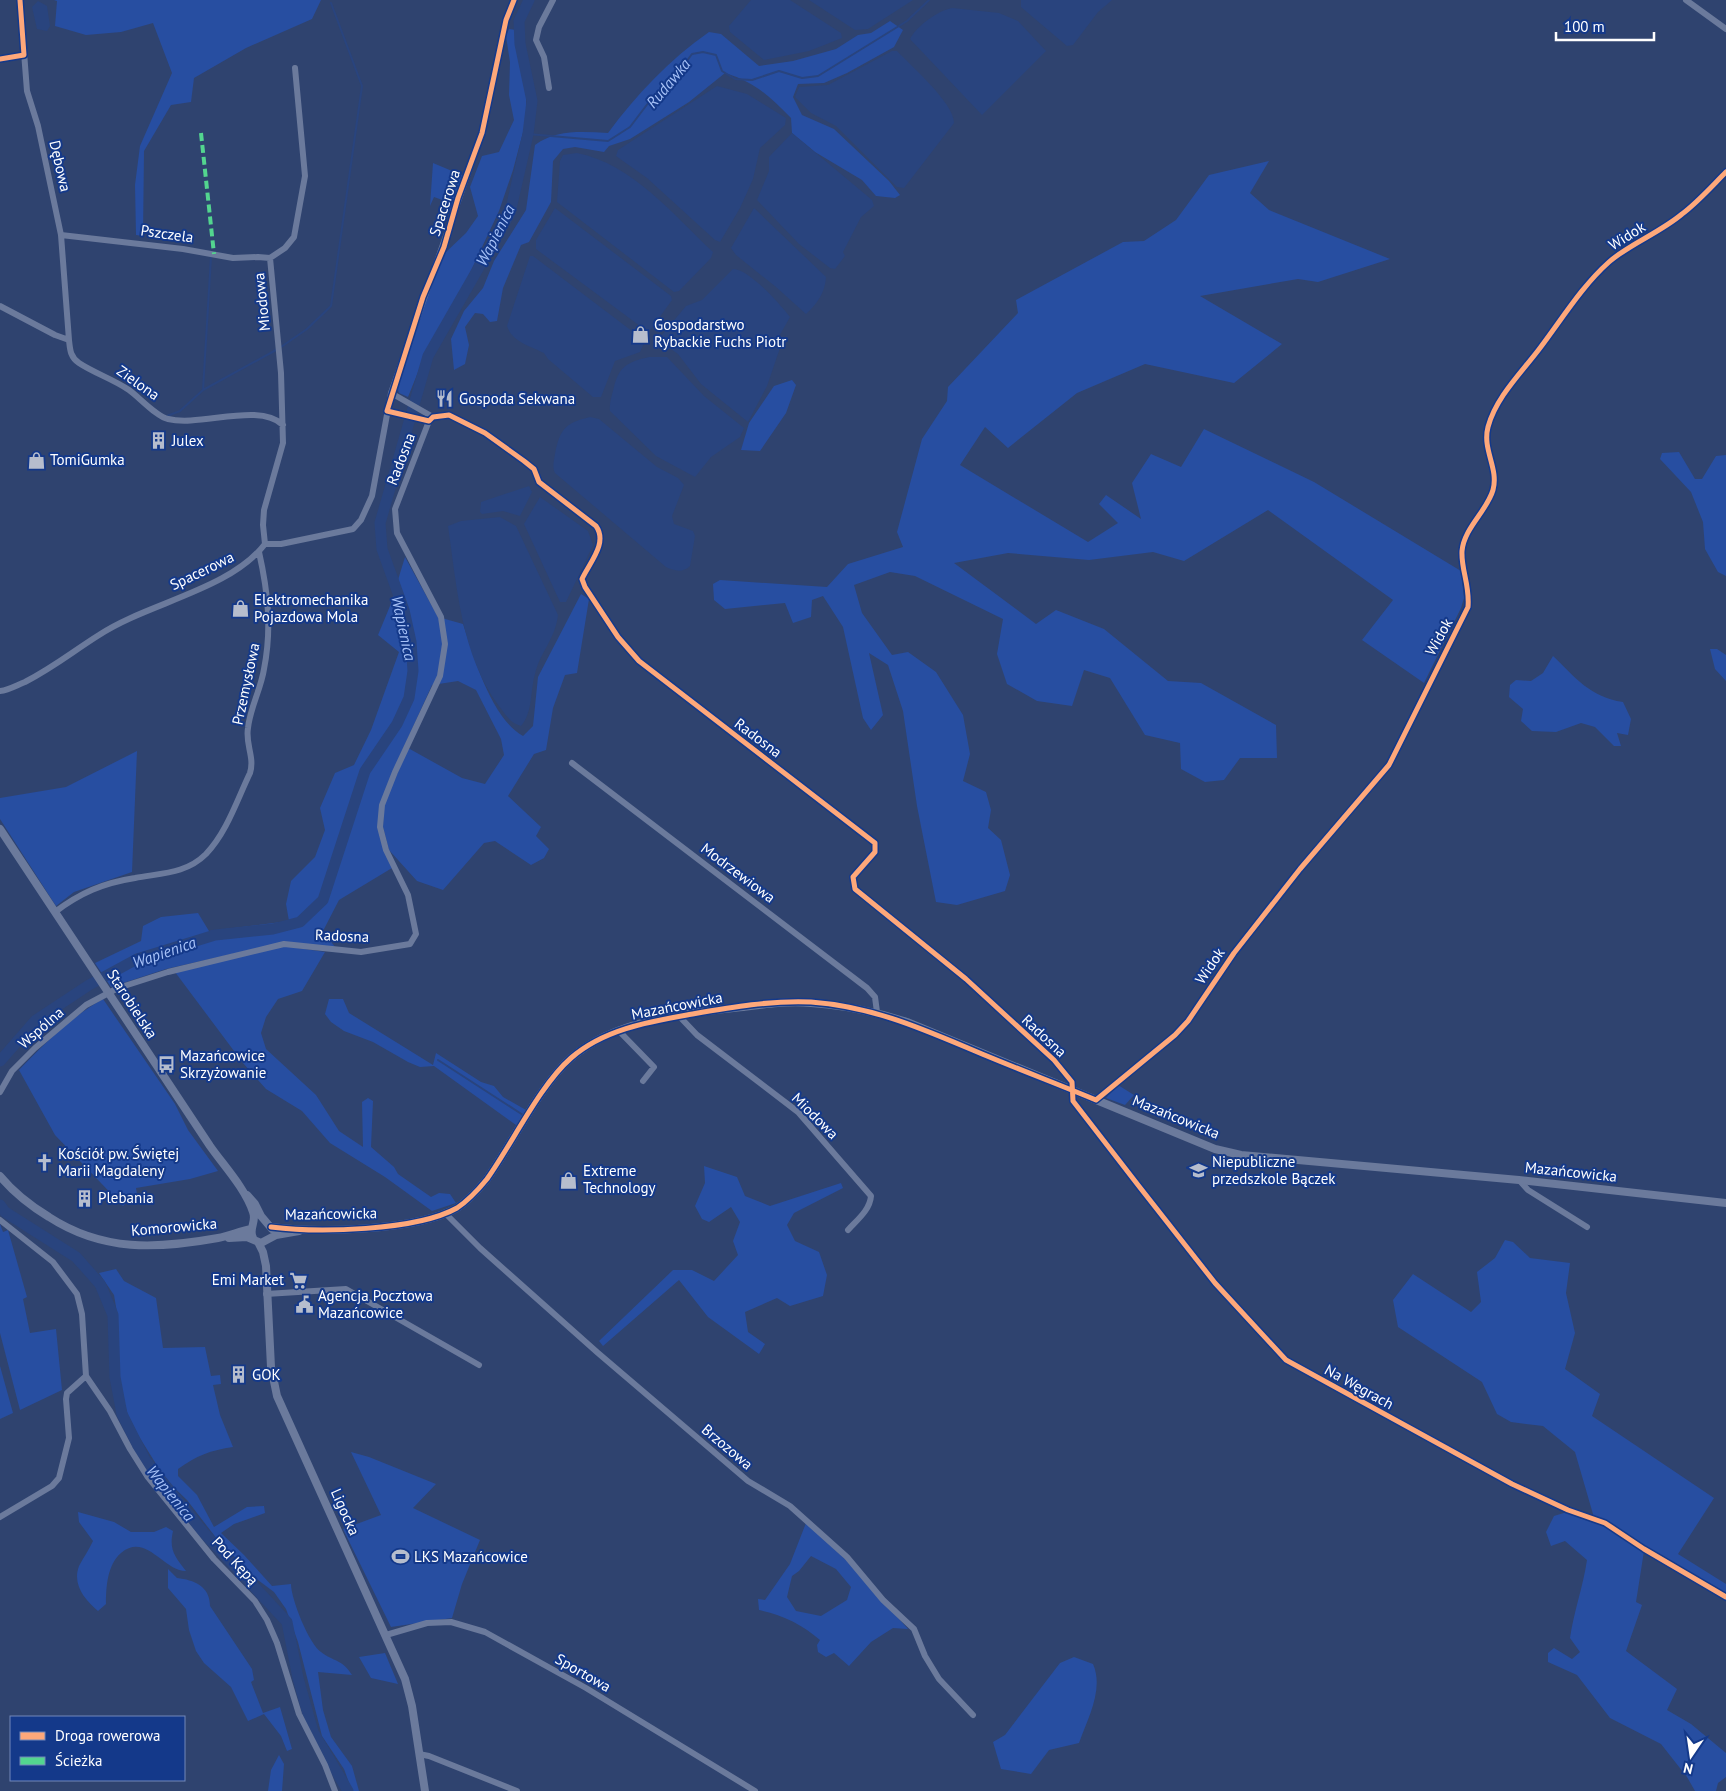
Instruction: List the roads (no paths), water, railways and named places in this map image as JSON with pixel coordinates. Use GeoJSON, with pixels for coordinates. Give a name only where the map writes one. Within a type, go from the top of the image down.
{"type":"FeatureCollection","features":[{"type":"Feature","properties":{"kind":"street","name":"Dębowa"},"geometry":{"type":"LineString","coordinates":[[20,0],[27,91],[38,126],[61,235],[69,340]]}},
{"type":"Feature","properties":{"kind":"street","name":"Spacerowa"},"geometry":{"type":"LineString","coordinates":[[0,691],[52,668],[99,634],[128,619],[200,588],[245,565],[265,544],[281,544],[353,529],[361,520],[372,496],[391,393],[482,134],[506,20],[514,0]]}},
{"type":"Feature","properties":{"kind":"street"},"geometry":{"type":"LineString","coordinates":[[549,88],[544,57],[536,40],[539,27],[553,0]]}},
{"type":"Feature","properties":{"kind":"street"},"geometry":{"type":"LineString","coordinates":[[1686,0],[1726,29]]}},
{"type":"Feature","properties":{"kind":"street"},"geometry":{"type":"LineString","coordinates":[[0,59],[24,55]]}},
{"type":"Feature","properties":{"kind":"street","name":"Miodowa"},"geometry":{"type":"LineString","coordinates":[[265,544],[262,525],[264,510],[283,442],[282,373],[270,258],[284,248],[294,237],[305,176],[295,68]]}},
{"type":"Feature","properties":{"kind":"street","name":"Widok"},"geometry":{"type":"LineString","coordinates":[[1096,1100],[1175,1035],[1188,1021],[1234,953],[1300,869],[1389,765],[1468,607],[1469,591],[1463,568],[1462,550],[1467,536],[1492,493],[1495,481],[1486,441],[1488,426],[1506,392],[1588,284],[1610,261],[1682,214],[1726,172]]}},
{"type":"Feature","properties":{"kind":"street","name":"Pszczela"},"geometry":{"type":"LineString","coordinates":[[61,235],[183,249],[233,258],[258,256],[270,258]]}},
{"type":"Feature","properties":{"kind":"street"},"geometry":{"type":"LineString","coordinates":[[0,306],[55,335],[69,340]]}},
{"type":"Feature","properties":{"kind":"street","name":"Zielona"},"geometry":{"type":"LineString","coordinates":[[69,340],[71,355],[78,363],[128,389],[166,419],[190,421],[262,415],[276,418],[283,425]]}},
{"type":"Feature","properties":{"kind":"street"},"geometry":{"type":"LineString","coordinates":[[391,393],[433,417]]}},
{"type":"Feature","properties":{"kind":"street","name":"Radosna"},"geometry":{"type":"LineString","coordinates":[[107,991],[168,972],[284,944],[360,952],[410,944],[416,934],[408,895],[386,850],[380,827],[382,805],[394,772],[440,676],[446,644],[441,617],[398,533],[395,509],[429,421],[433,417],[449,415],[485,433],[524,461],[534,469],[539,482],[596,526],[601,533],[601,542],[582,579],[585,587],[618,637],[646,667],[875,843],[875,852],[853,877],[855,889],[952,967],[1054,1060],[1072,1082],[1072,1090]]}},
{"type":"Feature","properties":{"kind":"street","name":"Przemysłowa"},"geometry":{"type":"LineString","coordinates":[[55,912],[77,895],[106,885],[186,868],[205,855],[222,832],[252,768],[248,728],[264,670],[269,630],[268,592],[259,552]]}},
{"type":"Feature","properties":{"kind":"street","name":"Modrzewiowa"},"geometry":{"type":"LineString","coordinates":[[572,763],[867,988],[875,998],[877,1012]]}},
{"type":"Feature","properties":{"kind":"street","name":"Starobielska"},"geometry":{"type":"LineString","coordinates":[[0,829],[243,1193]]}},
{"type":"Feature","properties":{"kind":"street","name":"Wspólna"},"geometry":{"type":"LineString","coordinates":[[0,1092],[12,1071],[86,1005],[107,991]]}},
{"type":"Feature","properties":{"kind":"street","name":"Mazańcowicka"},"geometry":{"type":"LineString","coordinates":[[252,1227],[268,1224],[303,1230],[372,1227],[445,1213],[467,1201],[478,1191],[545,1090],[572,1058],[600,1039],[655,1020],[779,1003],[819,1003],[877,1012],[1215,1149],[1241,1154],[1519,1180],[1726,1203]]}},
{"type":"Feature","properties":{"kind":"street","name":"Miodowa"},"geometry":{"type":"LineString","coordinates":[[679,1016],[697,1035],[798,1112],[871,1196],[865,1211],[848,1230]]}},
{"type":"Feature","properties":{"kind":"street"},"geometry":{"type":"LineString","coordinates":[[619,1031],[654,1067],[643,1081]]}},
{"type":"Feature","properties":{"kind":"street","name":"Na Węgrach"},"geometry":{"type":"LineString","coordinates":[[1072,1090],[1073,1101],[1215,1283],[1286,1360],[1512,1484],[1568,1510],[1605,1523],[1644,1550],[1726,1597]]}},
{"type":"Feature","properties":{"kind":"street","name":"Komorowicka"},"geometry":{"type":"LineString","coordinates":[[0,1176],[10,1188],[69,1230],[92,1239],[110,1243],[153,1245],[220,1238],[252,1227]]}},
{"type":"Feature","properties":{"kind":"street"},"geometry":{"type":"LineString","coordinates":[[1519,1180],[1528,1190],[1587,1227]]}},
{"type":"Feature","properties":{"kind":"street"},"geometry":{"type":"LineString","coordinates":[[243,1193],[256,1204],[272,1232],[269,1240],[266,1266]]}},
{"type":"Feature","properties":{"kind":"street","name":"Ligocka"},"geometry":{"type":"LineString","coordinates":[[243,1193],[253,1212],[252,1227],[255,1240],[263,1252],[266,1266],[271,1367],[277,1396],[386,1635],[409,1692],[424,1791]]}},
{"type":"Feature","properties":{"kind":"street","name":"Brzozowa"},"geometry":{"type":"LineString","coordinates":[[445,1213],[480,1248],[598,1353],[748,1481],[790,1506],[847,1557],[883,1600],[914,1629],[925,1656],[939,1679],[973,1714]]}},
{"type":"Feature","properties":{"kind":"street"},"geometry":{"type":"LineString","coordinates":[[0,1220],[53,1262],[77,1294],[82,1314],[86,1376],[67,1393],[69,1438],[59,1478],[52,1486],[0,1517]]}},
{"type":"Feature","properties":{"kind":"street"},"geometry":{"type":"LineString","coordinates":[[220,1238],[269,1240],[276,1235],[303,1230]]}},
{"type":"Feature","properties":{"kind":"street"},"geometry":{"type":"LineString","coordinates":[[266,1294],[346,1289],[479,1364]]}},
{"type":"Feature","properties":{"kind":"street","name":"Pod Kępą"},"geometry":{"type":"LineString","coordinates":[[86,1376],[110,1411],[147,1476],[214,1559],[255,1600],[267,1620],[277,1643],[299,1714],[325,1765],[335,1791]]}},
{"type":"Feature","properties":{"kind":"street","name":"Sportowa"},"geometry":{"type":"LineString","coordinates":[[386,1635],[426,1623],[451,1622],[486,1632],[586,1688],[755,1791]]}},
{"type":"Feature","properties":{"kind":"street"},"geometry":{"type":"LineString","coordinates":[[419,1754],[429,1756],[517,1791]]}},
{"type":"Feature","properties":{"kind":"waterway","name":"Wapienica"},"geometry":{"type":"LineString","coordinates":[[0,1061],[36,1020],[89,985],[137,959],[215,935],[273,929],[300,922],[323,900],[365,771],[397,724],[409,698],[413,671],[411,642],[404,610],[382,549],[380,523],[428,356],[510,213],[528,134],[532,101],[520,44],[519,21],[529,0]]}},
{"type":"Feature","properties":{"kind":"waterway","name":"Rudawka"},"geometry":{"type":"LineString","coordinates":[[528,134],[608,141],[630,127],[652,98],[678,73],[692,54],[703,52],[716,55],[722,71],[735,79],[752,80],[779,71],[802,78],[818,76],[907,21],[929,0]]}},
{"type":"Feature","properties":{"kind":"waterway"},"geometry":{"type":"LineString","coordinates":[[281,347],[307,329],[331,306],[362,86],[331,3]]}},
{"type":"Feature","properties":{"kind":"waterway"},"geometry":{"type":"LineString","coordinates":[[203,390],[211,257]]}},
{"type":"Feature","properties":{"kind":"waterway"},"geometry":{"type":"LineString","coordinates":[[167,416],[180,411],[203,390],[276,350]]}},
{"type":"Feature","properties":{"kind":"waterway"},"geometry":{"type":"LineString","coordinates":[[438,1060],[523,1115]]}},
{"type":"Feature","properties":{"kind":"waterway","name":"Wapienica"},"geometry":{"type":"LineString","coordinates":[[0,1205],[5,1212],[76,1257],[100,1284],[113,1315],[115,1377],[122,1414],[145,1460],[203,1532],[287,1622],[298,1678],[313,1732],[348,1791]]}},
{"type":"Feature","properties":{"kind":"place","name":"Gospodarstwo Rybackie Fuchs Piotr"},"geometry":{"type":"Point","coordinates":[640,334]}},
{"type":"Feature","properties":{"kind":"place","name":"Gospoda Sekwana"},"geometry":{"type":"Point","coordinates":[445,399]}},
{"type":"Feature","properties":{"kind":"place","name":"Julex"},"geometry":{"type":"Point","coordinates":[158,441]}},
{"type":"Feature","properties":{"kind":"place","name":"TomiGumka"},"geometry":{"type":"Point","coordinates":[36,460]}},
{"type":"Feature","properties":{"kind":"place","name":"Elektromechanika Pojazdowa Mola"},"geometry":{"type":"Point","coordinates":[240,609]}},
{"type":"Feature","properties":{"kind":"place","name":"Mazańcowice Skrzyżowanie"},"geometry":{"type":"Point","coordinates":[166,1065]}},
{"type":"Feature","properties":{"kind":"place","name":"Kościół pw. Świętej Marii Magdaleny"},"geometry":{"type":"Point","coordinates":[44,1163]}},
{"type":"Feature","properties":{"kind":"place","name":"Niepubliczne przedszkole Bączek"},"geometry":{"type":"Point","coordinates":[1198,1171]}},
{"type":"Feature","properties":{"kind":"place","name":"Extreme Technology"},"geometry":{"type":"Point","coordinates":[569,1180]}},
{"type":"Feature","properties":{"kind":"place","name":"Plebania"},"geometry":{"type":"Point","coordinates":[84,1198]}},
{"type":"Feature","properties":{"kind":"place","name":"Emi Market"},"geometry":{"type":"Point","coordinates":[298,1280]}},
{"type":"Feature","properties":{"kind":"place","name":"Agencja Pocztowa Mazańcowice"},"geometry":{"type":"Point","coordinates":[304,1305]}},
{"type":"Feature","properties":{"kind":"place","name":"GOK"},"geometry":{"type":"Point","coordinates":[238,1375]}},
{"type":"Feature","properties":{"kind":"place","name":"LKS Mazańcowice"},"geometry":{"type":"Point","coordinates":[400,1557]}}]}
